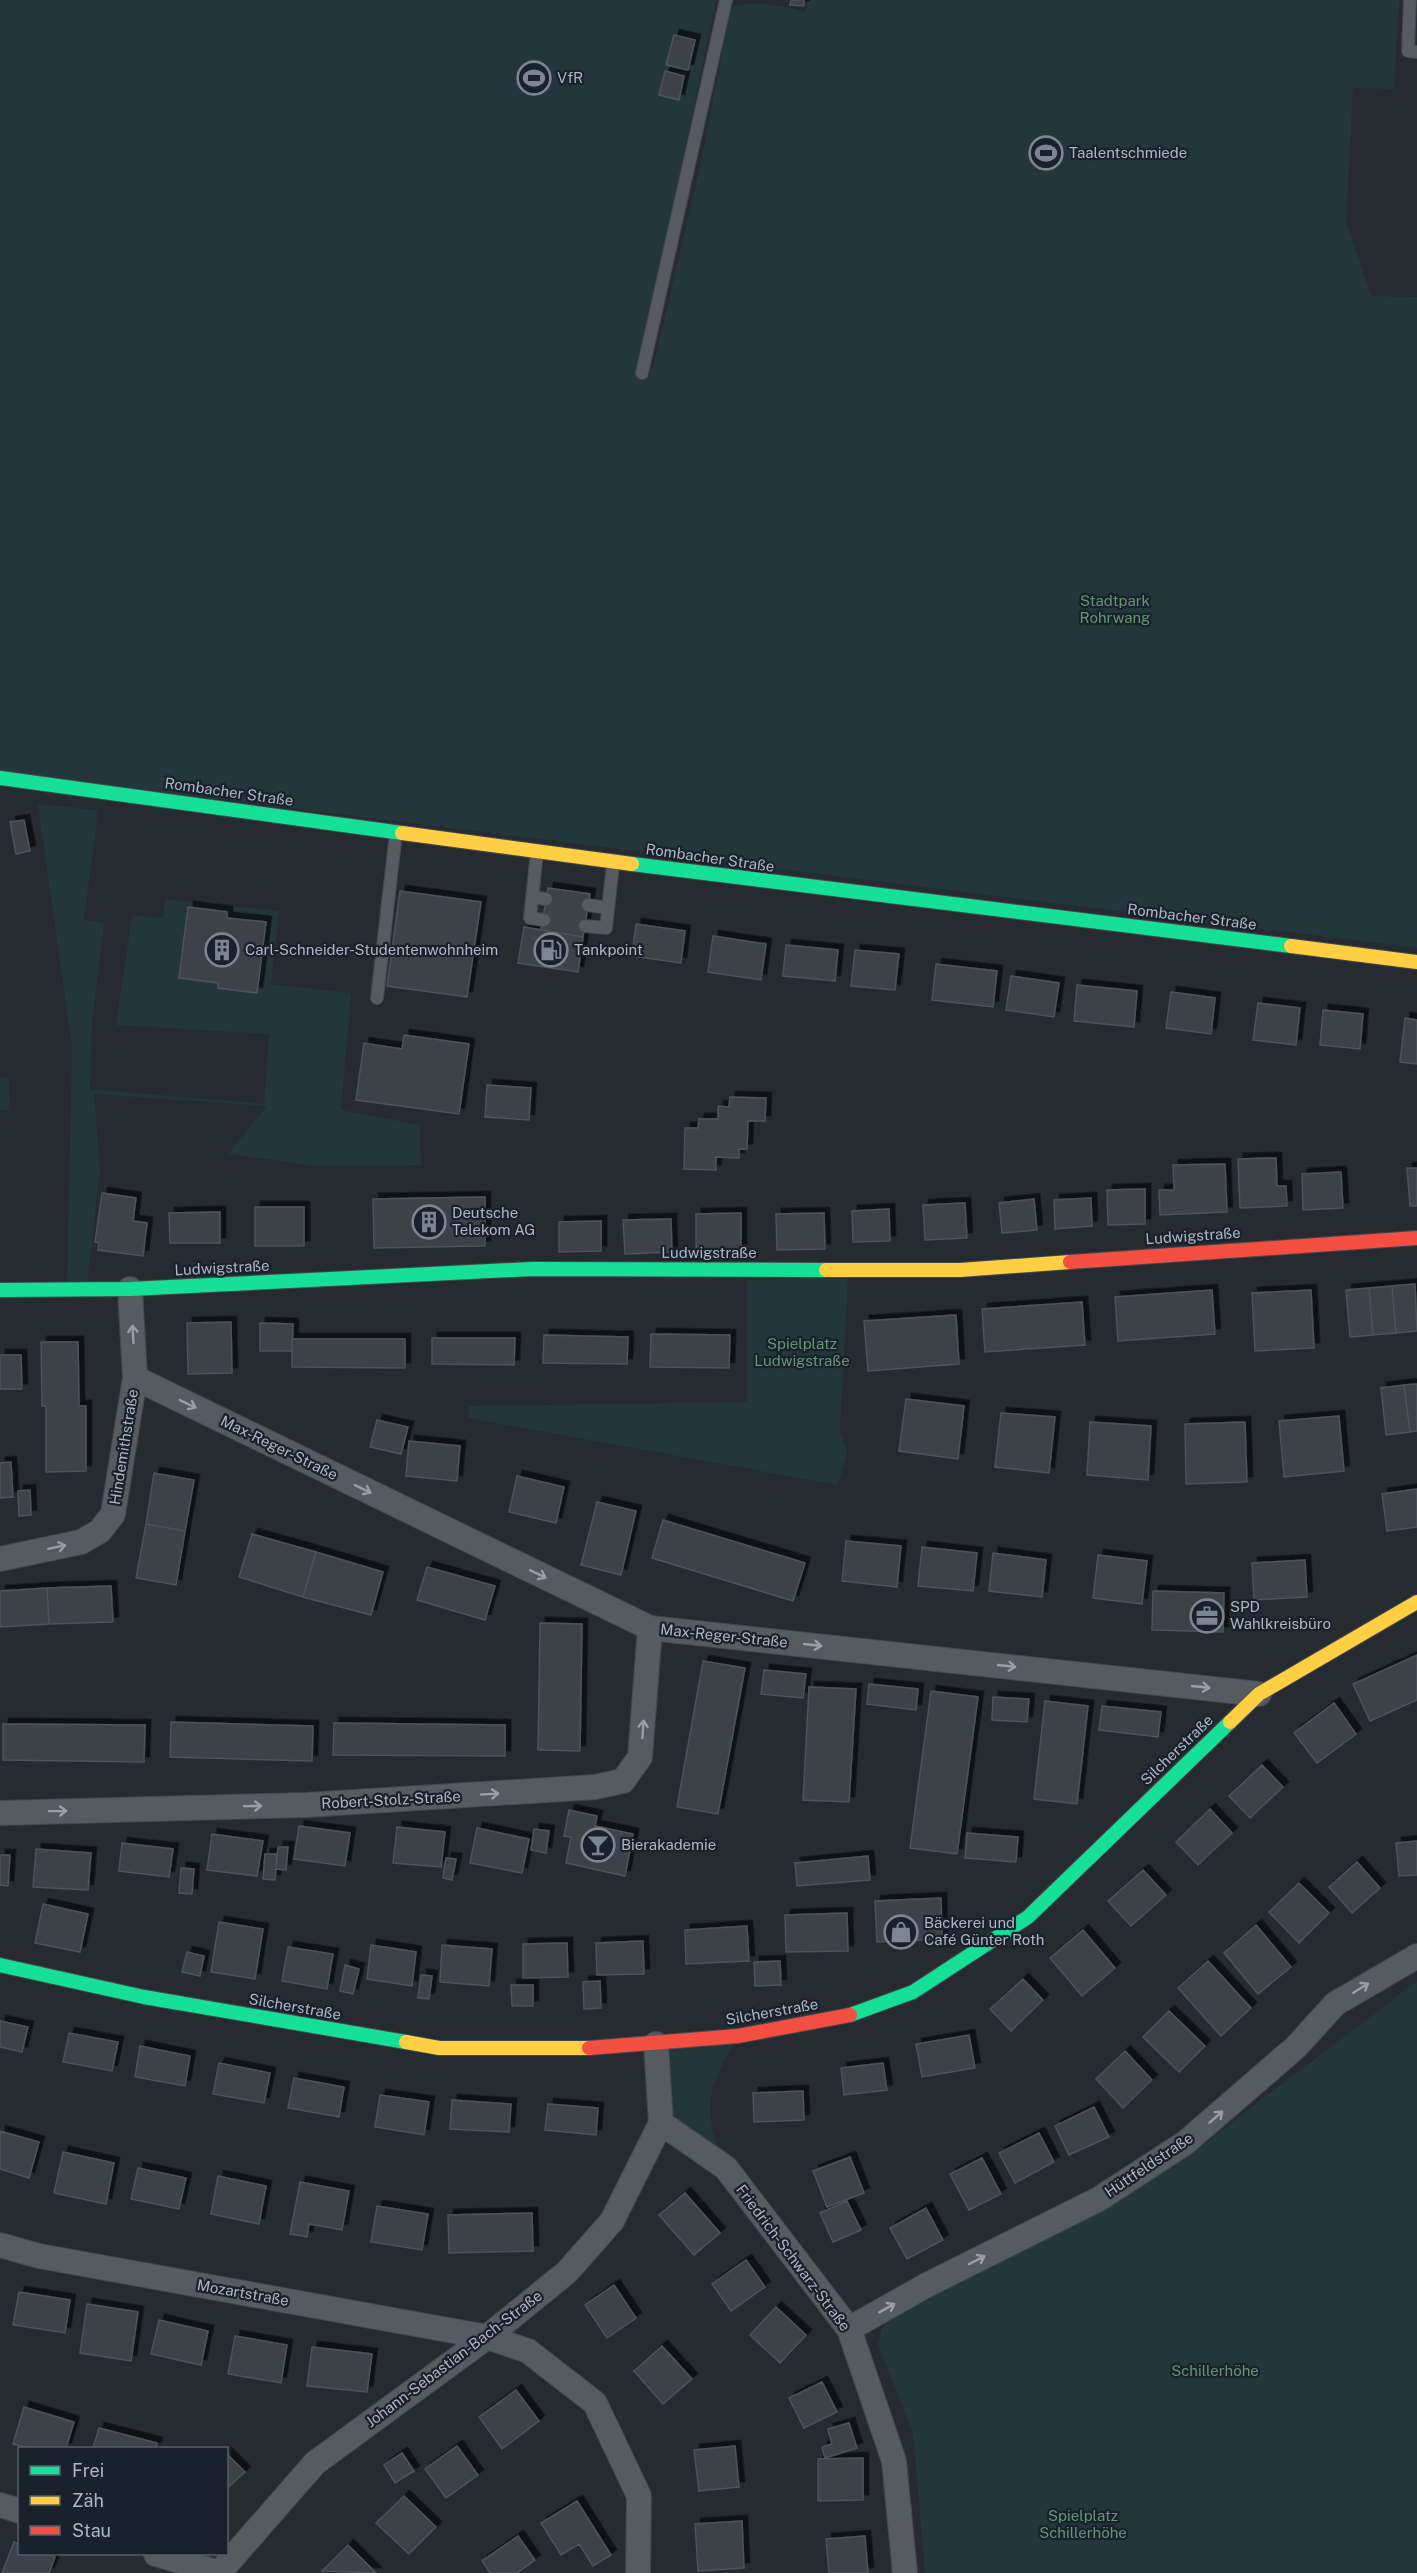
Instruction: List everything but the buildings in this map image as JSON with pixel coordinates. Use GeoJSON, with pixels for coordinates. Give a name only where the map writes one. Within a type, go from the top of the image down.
{"type":"FeatureCollection","features":[{"type":"Feature","properties":{"kind":"street","name":"Rombacher Straße"},"geometry":{"type":"LineString","coordinates":[[0,778],[614,861],[1417,962]]}},
{"type":"Feature","properties":{"kind":"street","name":"Ludwigstraße"},"geometry":{"type":"LineString","coordinates":[[0,1290],[130,1289],[532,1269],[960,1270],[1390,1238],[1417,1238]]}},
{"type":"Feature","properties":{"kind":"street","name":"Hindemithstraße"},"geometry":{"type":"LineString","coordinates":[[0,1559],[81,1542],[100,1531],[113,1514],[135,1378],[130,1289]]}},
{"type":"Feature","properties":{"kind":"street","name":"Max-Reger-Straße"},"geometry":{"type":"LineString","coordinates":[[135,1378],[650,1628],[1259,1694]]}},
{"type":"Feature","properties":{"kind":"street","name":"Silcherstraße"},"geometry":{"type":"LineString","coordinates":[[0,1965],[144,1997],[438,2048],[519,2050],[656,2044],[738,2036],[847,2016],[913,1992],[995,1941],[1028,1917],[1259,1694],[1417,1602]]}},
{"type":"Feature","properties":{"kind":"street","name":"Robert-Stolz-Straße"},"geometry":{"type":"LineString","coordinates":[[0,1813],[306,1805],[595,1787],[622,1781],[640,1757],[650,1628]]}},
{"type":"Feature","properties":{"kind":"street","name":"Hüttfeldstraße"},"geometry":{"type":"LineString","coordinates":[[849,2329],[925,2286],[1099,2199],[1185,2143],[1296,2047],[1335,2004],[1417,1956]]}},
{"type":"Feature","properties":{"kind":"street"},"geometry":{"type":"LineString","coordinates":[[656,2044],[661,2123]]}},
{"type":"Feature","properties":{"kind":"street","name":"Friedrich-Schwarz-Straße"},"geometry":{"type":"LineString","coordinates":[[661,2123],[726,2168],[849,2329],[894,2461],[905,2573]]}},
{"type":"Feature","properties":{"kind":"street","name":"Johann-Sebastian-Bach-Straße"},"geometry":{"type":"LineString","coordinates":[[219,2573],[315,2463],[487,2337],[567,2272],[612,2221],[661,2123]]}},
{"type":"Feature","properties":{"kind":"street","name":"Mozartstraße"},"geometry":{"type":"LineString","coordinates":[[0,2245],[51,2259],[487,2337],[528,2351],[595,2403],[639,2496],[638,2573]]}},
{"type":"Feature","properties":{"kind":"street"},"geometry":{"type":"LineString","coordinates":[[0,2505],[18,2510]]}},
{"type":"Feature","properties":{"kind":"street"},"geometry":{"type":"LineString","coordinates":[[162,2555],[219,2573]]}},
{"type":"Feature","properties":{"kind":"lane"},"geometry":{"type":"LineString","coordinates":[[642,373],[726,0]]}},
{"type":"Feature","properties":{"kind":"lane"},"geometry":{"type":"LineString","coordinates":[[1410,0],[1408,51],[1417,52]]}},
{"type":"Feature","properties":{"kind":"lane"},"geometry":{"type":"LineString","coordinates":[[377,998],[396,832]]}},
{"type":"Feature","properties":{"kind":"lane"},"geometry":{"type":"LineString","coordinates":[[537,851],[530,918],[544,920]]}},
{"type":"Feature","properties":{"kind":"lane"},"geometry":{"type":"LineString","coordinates":[[585,926],[606,928],[614,861]]}},
{"type":"Feature","properties":{"kind":"lane"},"geometry":{"type":"LineString","coordinates":[[532,897],[546,899]]}},
{"type":"Feature","properties":{"kind":"lane"},"geometry":{"type":"LineString","coordinates":[[588,905],[608,908]]}},
{"type":"Feature","properties":{"kind":"green space","name":"Stadtpark Rohrwang"},"geometry":{"type":"Polygon","coordinates":[[[0,0],[716,0],[639,371],[641,373],[653,368],[701,163],[731,7],[767,4],[805,12],[808,0],[1399,0],[1394,89],[1353,88],[1346,221],[1371,296],[1417,297],[1417,948],[0,772],[0,0]]]}},
{"type":"Feature","properties":{"kind":"green space"},"geometry":{"type":"Polygon","coordinates":[[[38,804],[98,810],[84,920],[104,923],[92,1023],[90,1089],[264,1104],[269,1034],[116,1025],[132,915],[163,918],[165,899],[279,911],[271,984],[351,993],[341,1110],[420,1125],[421,1165],[317,1166],[228,1154],[267,1106],[94,1094],[100,1170],[87,1284],[67,1285],[72,1047],[38,804]]]}},
{"type":"Feature","properties":{"kind":"green space"},"geometry":{"type":"Polygon","coordinates":[[[0,1077],[9,1078],[10,1111],[0,1110],[0,1077]]]}},
{"type":"Feature","properties":{"kind":"green space","name":"Spielplatz Ludwigstraße"},"geometry":{"type":"Polygon","coordinates":[[[848,1277],[840,1430],[847,1453],[838,1485],[468,1418],[469,1406],[747,1402],[747,1280],[848,1277]]]}},
{"type":"Feature","properties":{"kind":"green space","name":"Schillerhöhe"},"geometry":{"type":"Polygon","coordinates":[[[1417,1981],[1417,2573],[925,2573],[913,2433],[878,2344],[883,2326],[911,2306],[1188,2156],[1417,1981]]]}},
{"type":"Feature","properties":{"kind":"green space"},"geometry":{"type":"Polygon","coordinates":[[[738,2036],[719,2071],[711,2100],[710,2114],[713,2130],[726,2168],[666,2119],[661,2051],[738,2036]]]}},
{"type":"Feature","properties":{"kind":"traffic: fast"},"geometry":{"type":"LineString","coordinates":[[0,778],[402,833]]}},
{"type":"Feature","properties":{"kind":"traffic: fast"},"geometry":{"type":"LineString","coordinates":[[632,864],[1291,946]]}},
{"type":"Feature","properties":{"kind":"traffic: fast"},"geometry":{"type":"LineString","coordinates":[[0,1290],[130,1289],[532,1269],[826,1270]]}},
{"type":"Feature","properties":{"kind":"traffic: fast"},"geometry":{"type":"LineString","coordinates":[[850,2015],[913,1992],[1028,1917],[1230,1722]]}},
{"type":"Feature","properties":{"kind":"traffic: fast"},"geometry":{"type":"LineString","coordinates":[[0,1965],[144,1997],[406,2042]]}},
{"type":"Feature","properties":{"kind":"traffic: slow"},"geometry":{"type":"LineString","coordinates":[[402,833],[632,864]]}},
{"type":"Feature","properties":{"kind":"traffic: slow"},"geometry":{"type":"LineString","coordinates":[[1291,946],[1417,962]]}},
{"type":"Feature","properties":{"kind":"traffic: slow"},"geometry":{"type":"LineString","coordinates":[[826,1270],[960,1270],[1070,1262]]}},
{"type":"Feature","properties":{"kind":"traffic: slow"},"geometry":{"type":"LineString","coordinates":[[1230,1722],[1259,1694],[1417,1602]]}},
{"type":"Feature","properties":{"kind":"traffic: slow"},"geometry":{"type":"LineString","coordinates":[[406,2042],[439,2048],[589,2048]]}},
{"type":"Feature","properties":{"kind":"traffic: jam"},"geometry":{"type":"LineString","coordinates":[[1070,1262],[1417,1238]]}},
{"type":"Feature","properties":{"kind":"traffic: jam"},"geometry":{"type":"LineString","coordinates":[[589,2048],[738,2036],[850,2015]]}},
{"type":"Feature","properties":{"kind":"place","name":"VfR"},"geometry":{"type":"Point","coordinates":[534,78]}},
{"type":"Feature","properties":{"kind":"place","name":"Taalentschmiede"},"geometry":{"type":"Point","coordinates":[1046,153]}},
{"type":"Feature","properties":{"kind":"place","name":"Carl-Schneider-Studentenwohnheim"},"geometry":{"type":"Point","coordinates":[222,950]}},
{"type":"Feature","properties":{"kind":"place","name":"Tankpoint"},"geometry":{"type":"Point","coordinates":[551,950]}},
{"type":"Feature","properties":{"kind":"place","name":"Deutsche Telekom AG"},"geometry":{"type":"Point","coordinates":[429,1222]}},
{"type":"Feature","properties":{"kind":"place","name":"SPD Wahlkreisbüro"},"geometry":{"type":"Point","coordinates":[1207,1616]}},
{"type":"Feature","properties":{"kind":"place","name":"Bierakademie"},"geometry":{"type":"Point","coordinates":[598,1845]}},
{"type":"Feature","properties":{"kind":"place","name":"Bäckerei und Café Günter Roth"},"geometry":{"type":"Point","coordinates":[901,1932]}},
{"type":"Feature","properties":{"kind":"park label","name":"Spielplatz Schillerhöhe"},"geometry":{"type":"Point","coordinates":[1083,2524]}}]}
